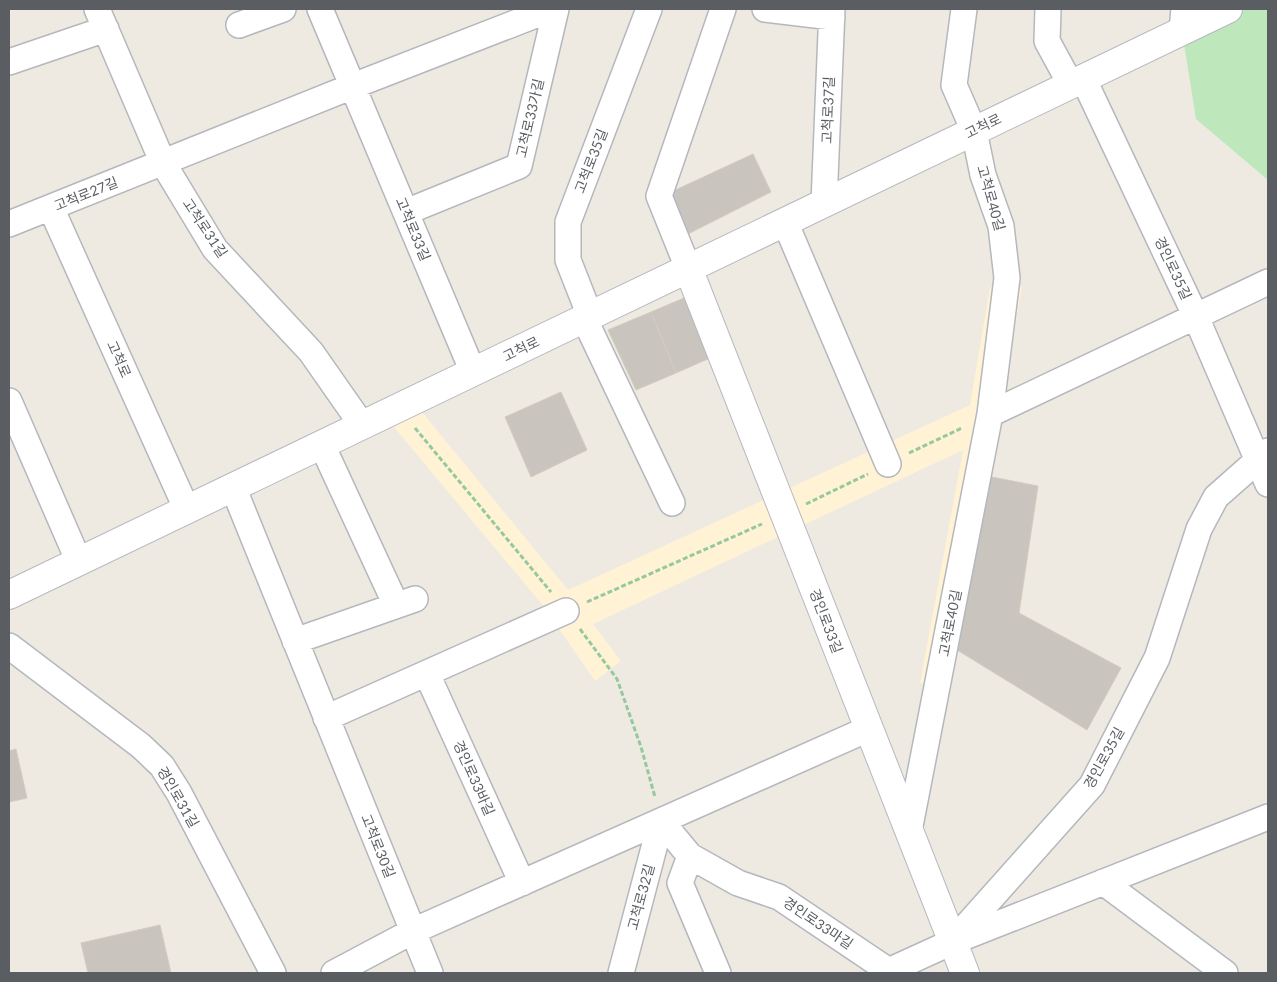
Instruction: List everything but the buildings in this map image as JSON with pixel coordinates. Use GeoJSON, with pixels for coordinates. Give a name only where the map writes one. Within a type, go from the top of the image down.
{"type":"FeatureCollection","features":[{"type":"Feature","properties":{"kind":"main road","name":"고척로"},"geometry":{"type":"LineString","coordinates":[[9,595],[1077,82],[1183,20],[1228,9]]}},
{"type":"Feature","properties":{"kind":"main road","name":"경인로33길"},"geometry":{"type":"LineString","coordinates":[[688,268],[964,973]]}},
{"type":"Feature","properties":{"kind":"street"},"geometry":{"type":"LineString","coordinates":[[238,24],[283,9]]}},
{"type":"Feature","properties":{"kind":"street","name":"고척로33길"},"geometry":{"type":"LineString","coordinates":[[320,9],[473,372]]}},
{"type":"Feature","properties":{"kind":"street"},"geometry":{"type":"LineString","coordinates":[[162,163],[551,9]]}},
{"type":"Feature","properties":{"kind":"street","name":"고척로33가길"},"geometry":{"type":"LineString","coordinates":[[406,212],[519,166],[556,9]]}},
{"type":"Feature","properties":{"kind":"street","name":"고척로35길"},"geometry":{"type":"LineString","coordinates":[[587,317],[568,260],[568,222],[649,9]]}},
{"type":"Feature","properties":{"kind":"street"},"geometry":{"type":"LineString","coordinates":[[688,268],[659,196],[723,9]]}},
{"type":"Feature","properties":{"kind":"street","name":"고척로37길"},"geometry":{"type":"LineString","coordinates":[[765,9],[832,13],[824,203]]}},
{"type":"Feature","properties":{"kind":"street","name":"고척로40길"},"geometry":{"type":"LineString","coordinates":[[909,831],[990,414],[1007,278],[1001,226],[983,175],[974,131],[954,86],[964,9]]}},
{"type":"Feature","properties":{"kind":"street","name":"경인로35길"},"geometry":{"type":"LineString","coordinates":[[1048,9],[1047,41],[1077,82],[1196,317],[1263,455],[1268,484]]}},
{"type":"Feature","properties":{"kind":"street","name":"고척로31길"},"geometry":{"type":"LineString","coordinates":[[9,62],[101,19],[126,73],[162,163],[215,249],[311,352],[362,425]]}},
{"type":"Feature","properties":{"kind":"street","name":"고척로27길"},"geometry":{"type":"LineString","coordinates":[[9,224],[162,163]]}},
{"type":"Feature","properties":{"kind":"street","name":"고척로"},"geometry":{"type":"LineString","coordinates":[[51,208],[187,510]]}},
{"type":"Feature","properties":{"kind":"street"},"geometry":{"type":"LineString","coordinates":[[785,222],[888,464]]}},
{"type":"Feature","properties":{"kind":"street"},"geometry":{"type":"LineString","coordinates":[[990,414],[1268,282]]}},
{"type":"Feature","properties":{"kind":"street"},"geometry":{"type":"LineString","coordinates":[[587,317],[672,503]]}},
{"type":"Feature","properties":{"kind":"street"},"geometry":{"type":"LineString","coordinates":[[9,401],[79,562]]}},
{"type":"Feature","properties":{"kind":"street"},"geometry":{"type":"LineString","coordinates":[[295,641],[405,602],[322,445]]}},
{"type":"Feature","properties":{"kind":"street","name":"경인로35길"},"geometry":{"type":"LineString","coordinates":[[952,942],[1092,785],[1157,658],[1199,529],[1216,496],[1263,455]]}},
{"type":"Feature","properties":{"kind":"street","name":"고척로30길"},"geometry":{"type":"LineString","coordinates":[[233,488],[430,973]]}},
{"type":"Feature","properties":{"kind":"street"},"geometry":{"type":"LineString","coordinates":[[326,718],[566,611]]}},
{"type":"Feature","properties":{"kind":"street","name":"경인로31길"},"geometry":{"type":"LineString","coordinates":[[9,646],[141,746],[162,766],[179,793],[273,973]]}},
{"type":"Feature","properties":{"kind":"street","name":"경인로33바길"},"geometry":{"type":"LineString","coordinates":[[427,674],[522,883]]}},
{"type":"Feature","properties":{"kind":"street"},"geometry":{"type":"LineString","coordinates":[[334,973],[412,931],[868,729]]}},
{"type":"Feature","properties":{"kind":"street"},"geometry":{"type":"LineString","coordinates":[[952,942],[1268,817]]}},
{"type":"Feature","properties":{"kind":"street"},"geometry":{"type":"LineString","coordinates":[[661,820],[690,856],[680,883],[718,973]]}},
{"type":"Feature","properties":{"kind":"street","name":"고척로32길"},"geometry":{"type":"LineString","coordinates":[[621,973],[661,820]]}},
{"type":"Feature","properties":{"kind":"street","name":"경인로33마길"},"geometry":{"type":"LineString","coordinates":[[690,856],[738,883],[779,897],[887,972],[952,942]]}},
{"type":"Feature","properties":{"kind":"street"},"geometry":{"type":"LineString","coordinates":[[1103,882],[1224,973]]}},
{"type":"Feature","properties":{"kind":"path"},"geometry":{"type":"LineString","coordinates":[[566,611],[617,679],[641,747],[661,820]]}},
{"type":"Feature","properties":{"kind":"shaded area"},"geometry":{"type":"Polygon","coordinates":[[[990,287],[1022,287],[950,686],[920,683],[963,450],[593,624],[621,661],[595,681],[541,603],[384,415],[413,401],[568,590],[970,405],[990,287]]]}},
{"type":"Feature","properties":{"kind":"green space"},"geometry":{"type":"Polygon","coordinates":[[[1184,9],[1268,9],[1268,180],[1196,119],[1182,31],[1184,9]]]}}]}
